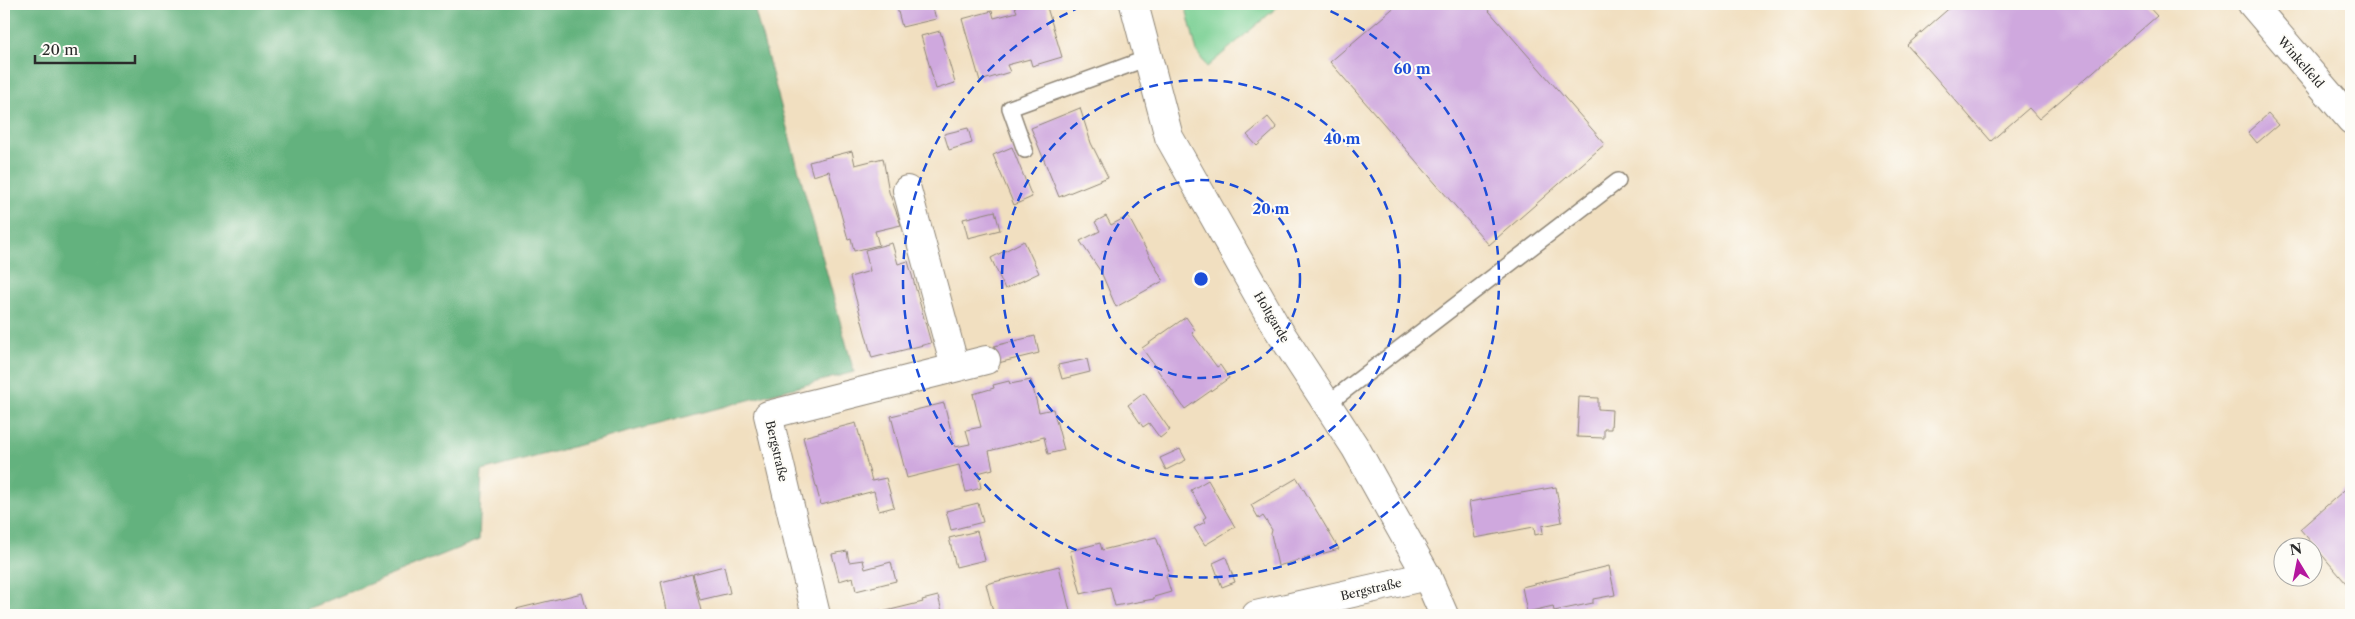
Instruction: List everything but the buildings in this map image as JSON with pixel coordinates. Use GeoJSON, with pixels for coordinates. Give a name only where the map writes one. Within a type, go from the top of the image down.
{"type":"FeatureCollection","features":[{"type":"Feature","properties":{"kind":"street","name":"Holtgarde"},"geometry":{"type":"LineString","coordinates":[[1134,4],[1169,137],[1274,323],[1355,447],[1427,576],[1444,615]]}},
{"type":"Feature","properties":{"kind":"street","name":"Winkelfeld"},"geometry":{"type":"LineString","coordinates":[[2252,4],[2351,120]]}},
{"type":"Feature","properties":{"kind":"street"},"geometry":{"type":"LineString","coordinates":[[907,190],[955,367]]}},
{"type":"Feature","properties":{"kind":"street","name":"Bergstraße"},"geometry":{"type":"LineString","coordinates":[[816,615],[768,415],[986,360]]}},
{"type":"Feature","properties":{"kind":"street","name":"Bergstraße"},"geometry":{"type":"LineString","coordinates":[[1256,615],[1427,576]]}},
{"type":"Feature","properties":{"kind":"lane"},"geometry":{"type":"LineString","coordinates":[[1025,150],[1010,108],[1148,58]]}},
{"type":"Feature","properties":{"kind":"lane"},"geometry":{"type":"LineString","coordinates":[[1327,404],[1618,181]]}},
{"type":"Feature","properties":{"kind":"green space"},"geometry":{"type":"Polygon","coordinates":[[[4,4],[753,4],[854,372],[482,471],[479,540],[292,615],[4,615],[4,4]]]}},
{"type":"Feature","properties":{"kind":"green space"},"geometry":{"type":"Polygon","coordinates":[[[1185,4],[1281,4],[1207,67],[1197,52],[1185,4]]]}}]}
